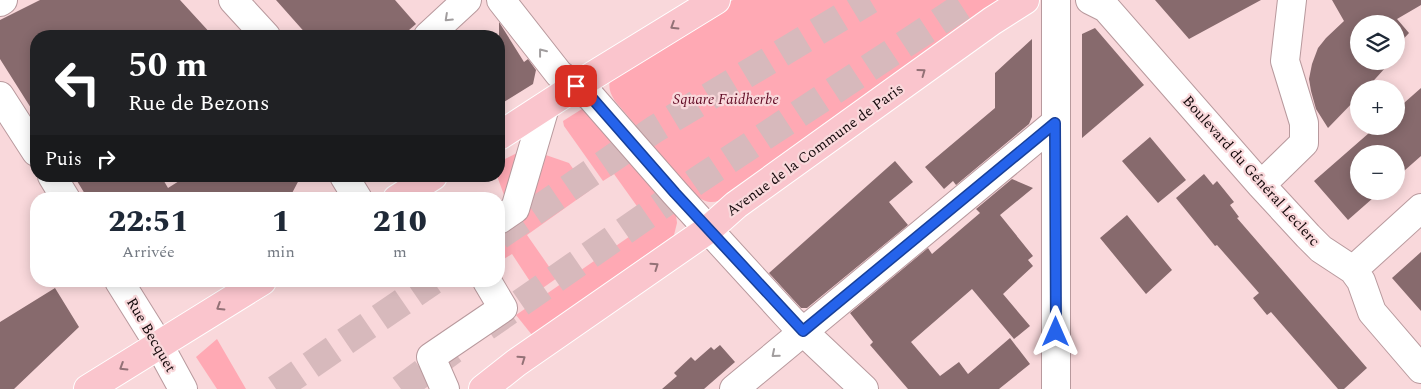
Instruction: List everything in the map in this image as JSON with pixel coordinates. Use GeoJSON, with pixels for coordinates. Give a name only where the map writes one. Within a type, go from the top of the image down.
{"type":"FeatureCollection","features":[{"type":"Feature","properties":{"kind":"main road"},"geometry":{"type":"LineString","coordinates":[[505,132],[716,0]]}},
{"type":"Feature","properties":{"kind":"main road","name":"Avenue de la Commune de Paris"},"geometry":{"type":"LineString","coordinates":[[483,389],[516,363],[709,229],[736,205],[992,21],[1026,0]]}},
{"type":"Feature","properties":{"kind":"main road"},"geometry":{"type":"LineString","coordinates":[[408,192],[424,182]]}},
{"type":"Feature","properties":{"kind":"main road"},"geometry":{"type":"LineString","coordinates":[[88,389],[252,287]]}},
{"type":"Feature","properties":{"kind":"street"},"geometry":{"type":"LineString","coordinates":[[232,0],[260,30]]}},
{"type":"Feature","properties":{"kind":"street"},"geometry":{"type":"LineString","coordinates":[[434,30],[467,0]]}},
{"type":"Feature","properties":{"kind":"street"},"geometry":{"type":"LineString","coordinates":[[501,0],[559,74],[591,97],[675,193],[803,331],[864,389]]}},
{"type":"Feature","properties":{"kind":"street"},"geometry":{"type":"LineString","coordinates":[[1056,0],[1056,389]]}},
{"type":"Feature","properties":{"kind":"street","name":"Boulevard du Général Leclerc"},"geometry":{"type":"LineString","coordinates":[[1090,0],[1106,8],[1261,185],[1321,249],[1353,270],[1362,281],[1372,312],[1421,369]]}},
{"type":"Feature","properties":{"kind":"street"},"geometry":{"type":"LineString","coordinates":[[1261,185],[1304,143],[1304,123],[1285,61],[1292,0]]}},
{"type":"Feature","properties":{"kind":"street"},"geometry":{"type":"LineString","coordinates":[[0,96],[30,143]]}},
{"type":"Feature","properties":{"kind":"street"},"geometry":{"type":"LineString","coordinates":[[505,216],[515,209],[545,107]]}},
{"type":"Feature","properties":{"kind":"street"},"geometry":{"type":"LineString","coordinates":[[734,389],[1055,123]]}},
{"type":"Feature","properties":{"kind":"street"},"geometry":{"type":"LineString","coordinates":[[1353,270],[1421,208]]}},
{"type":"Feature","properties":{"kind":"street","name":"Rue Becquet"},"geometry":{"type":"LineString","coordinates":[[123,287],[159,345],[183,389]]}},
{"type":"Feature","properties":{"kind":"street"},"geometry":{"type":"LineString","coordinates":[[445,389],[431,357],[503,308],[491,287]]}},
{"type":"Feature","properties":{"kind":"green space","name":"Square Faidherbe"},"geometry":{"type":"Polygon","coordinates":[[[733,0],[1000,0],[741,188],[723,199],[708,202],[695,195],[615,101],[610,92],[610,83],[611,76],[733,0]]]}},
{"type":"Feature","properties":{"kind":"green space"},"geometry":{"type":"Polygon","coordinates":[[[582,109],[586,111],[676,215],[677,223],[674,235],[532,335],[516,315],[649,223],[614,174],[603,181],[564,126],[563,121],[582,109]]]}},
{"type":"Feature","properties":{"kind":"green space"},"geometry":{"type":"Polygon","coordinates":[[[519,152],[510,191],[505,194],[499,182],[505,182],[505,159],[519,152]]]}},
{"type":"Feature","properties":{"kind":"green space"},"geometry":{"type":"Polygon","coordinates":[[[540,153],[569,163],[589,191],[527,235],[557,278],[537,292],[512,254],[505,258],[505,221],[540,153]]]}},
{"type":"Feature","properties":{"kind":"green space"},"geometry":{"type":"Polygon","coordinates":[[[217,339],[246,389],[217,389],[196,357],[217,339]]]}},
{"type":"Feature","properties":{"kind":"building"},"geometry":{"type":"Polygon","coordinates":[[[40,0],[180,0],[208,30],[30,30],[30,106],[0,59],[0,20],[40,0]]]}},
{"type":"Feature","properties":{"kind":"building"},"geometry":{"type":"Polygon","coordinates":[[[276,0],[395,0],[416,24],[409,30],[303,30],[276,0]]]}},
{"type":"Feature","properties":{"kind":"building"},"geometry":{"type":"Polygon","coordinates":[[[1155,0],[1261,0],[1189,39],[1155,0]]]}},
{"type":"Feature","properties":{"kind":"building"},"geometry":{"type":"Polygon","coordinates":[[[1332,0],[1421,0],[1421,5],[1404,15],[1350,15],[1350,70],[1383,70],[1374,80],[1350,80],[1350,105],[1328,128],[1316,109],[1309,79],[1318,48],[1344,21],[1332,0]]]}},
{"type":"Feature","properties":{"kind":"building"},"geometry":{"type":"Polygon","coordinates":[[[499,22],[504,30],[499,30],[499,22]]]}},
{"type":"Feature","properties":{"kind":"building"},"geometry":{"type":"Polygon","coordinates":[[[1095,28],[1144,85],[1082,138],[1082,34],[1095,28]]]}},
{"type":"Feature","properties":{"kind":"building"},"geometry":{"type":"Polygon","coordinates":[[[1405,28],[1409,33],[1405,37],[1405,28]]]}},
{"type":"Feature","properties":{"kind":"building"},"geometry":{"type":"Polygon","coordinates":[[[505,32],[524,62],[528,59],[536,70],[533,84],[505,101],[505,32]]]}},
{"type":"Feature","properties":{"kind":"building"},"geometry":{"type":"Polygon","coordinates":[[[1032,39],[1032,117],[1029,124],[956,185],[953,181],[944,189],[925,167],[995,108],[995,73],[1032,39]]]}},
{"type":"Feature","properties":{"kind":"building"},"geometry":{"type":"Polygon","coordinates":[[[1421,88],[1421,156],[1405,170],[1405,145],[1355,145],[1367,135],[1405,135],[1405,102],[1421,88]]]}},
{"type":"Feature","properties":{"kind":"building"},"geometry":{"type":"Polygon","coordinates":[[[1150,137],[1186,180],[1158,203],[1122,161],[1150,137]]]}},
{"type":"Feature","properties":{"kind":"building"},"geometry":{"type":"Polygon","coordinates":[[[1350,150],[1350,200],[1371,200],[1348,220],[1314,181],[1350,150]]]}},
{"type":"Feature","properties":{"kind":"building"},"geometry":{"type":"Polygon","coordinates":[[[895,161],[913,182],[889,202],[908,225],[807,308],[801,308],[769,273],[895,161]]]}},
{"type":"Feature","properties":{"kind":"building"},"geometry":{"type":"Polygon","coordinates":[[[1204,174],[1213,185],[1217,181],[1234,202],[1230,205],[1239,217],[1237,218],[1367,368],[1344,389],[1338,389],[1271,312],[1267,315],[1253,298],[1259,293],[1217,245],[1215,246],[1176,198],[1204,174]]]}},
{"type":"Feature","properties":{"kind":"building"},"geometry":{"type":"Polygon","coordinates":[[[1012,179],[1033,188],[1000,215],[1033,256],[1028,260],[1033,266],[1003,294],[1030,326],[1014,339],[972,289],[911,342],[940,376],[959,362],[968,374],[1010,338],[1030,364],[999,389],[908,389],[870,345],[873,342],[850,313],[928,248],[932,254],[980,213],[976,209],[1012,179]]]}},
{"type":"Feature","properties":{"kind":"building"},"geometry":{"type":"Polygon","coordinates":[[[78,182],[164,182],[168,188],[178,182],[298,182],[293,192],[84,192],[78,182]]]}},
{"type":"Feature","properties":{"kind":"building"},"geometry":{"type":"Polygon","coordinates":[[[1127,215],[1172,270],[1146,294],[1100,238],[1127,215]]]}},
{"type":"Feature","properties":{"kind":"building"},"geometry":{"type":"Polygon","coordinates":[[[1421,252],[1421,311],[1392,278],[1421,252]]]}},
{"type":"Feature","properties":{"kind":"building"},"geometry":{"type":"Polygon","coordinates":[[[55,288],[79,327],[14,389],[0,389],[0,322],[55,288]]]}},
{"type":"Feature","properties":{"kind":"building"},"geometry":{"type":"Polygon","coordinates":[[[720,345],[735,362],[704,389],[662,389],[677,376],[674,373],[691,357],[695,361],[711,347],[714,350],[720,345]]]}},
{"type":"Feature","properties":{"kind":"tunnel"},"geometry":{"type":"LineString","coordinates":[[505,232],[655,129],[870,0]]}},
{"type":"Feature","properties":{"kind":"tunnel"},"geometry":{"type":"LineString","coordinates":[[486,327],[698,180],[972,0]]}},
{"type":"Feature","properties":{"kind":"tunnel"},"geometry":{"type":"LineString","coordinates":[[276,389],[424,287]]}},
{"type":"Feature","properties":{"kind":"tunnel"},"geometry":{"type":"LineString","coordinates":[[401,389],[453,350]]}},
{"type":"Feature","properties":{"kind":"route"},"geometry":{"type":"LineString","coordinates":[[576,86],[591,97],[675,193],[803,331],[1055,123],[1056,332]]}}]}
